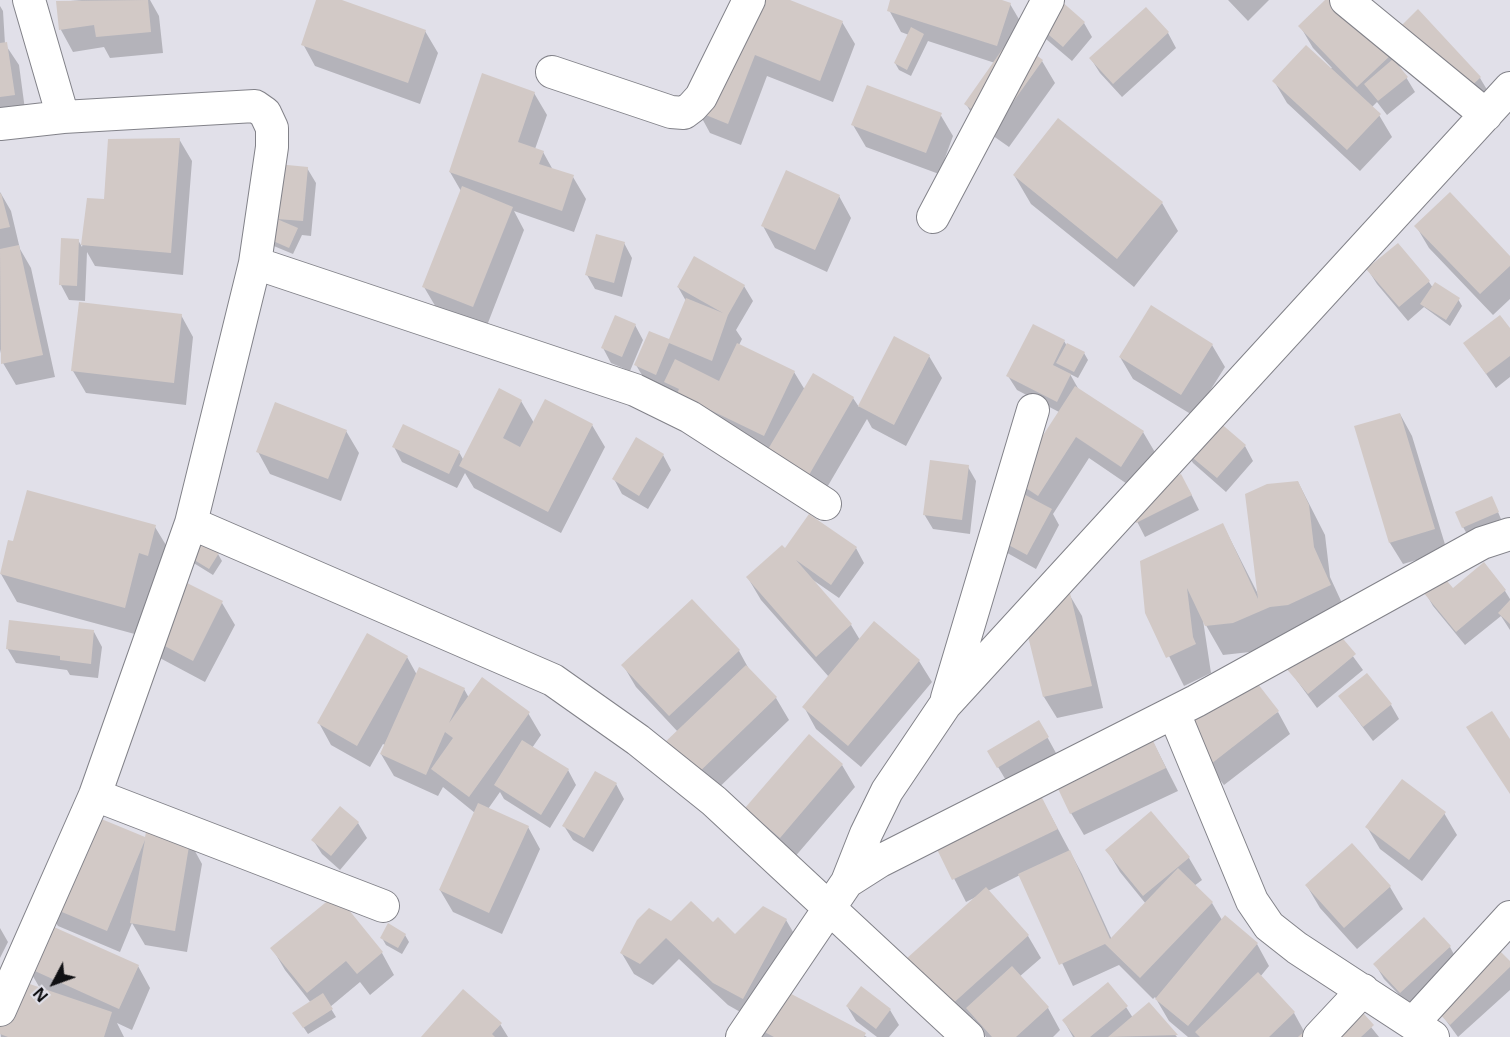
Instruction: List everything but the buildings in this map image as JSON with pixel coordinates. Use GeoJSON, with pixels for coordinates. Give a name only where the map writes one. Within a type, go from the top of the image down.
{"type":"FeatureCollection","features":[{"type":"Feature","properties":{"kind":"street"},"geometry":{"type":"LineString","coordinates":[[29,0],[63,117]]}},
{"type":"Feature","properties":{"kind":"street"},"geometry":{"type":"LineString","coordinates":[[552,72],[671,112],[684,112],[692,107],[701,96],[749,0]]}},
{"type":"Feature","properties":{"kind":"street"},"geometry":{"type":"LineString","coordinates":[[933,217],[1048,0]]}},
{"type":"Feature","properties":{"kind":"street"},"geometry":{"type":"LineString","coordinates":[[1346,0],[1486,115]]}},
{"type":"Feature","properties":{"kind":"street"},"geometry":{"type":"LineString","coordinates":[[742,1037],[829,906],[848,882],[866,834],[887,791],[945,705],[1510,88]]}},
{"type":"Feature","properties":{"kind":"street"},"geometry":{"type":"LineString","coordinates":[[0,124],[63,117],[239,105],[255,106],[265,113],[272,128],[272,147],[255,263],[191,523],[95,795],[0,1010]]}},
{"type":"Feature","properties":{"kind":"street"},"geometry":{"type":"LineString","coordinates":[[255,263],[635,390],[690,417],[825,504]]}},
{"type":"Feature","properties":{"kind":"street"},"geometry":{"type":"LineString","coordinates":[[945,705],[1033,410]]}},
{"type":"Feature","properties":{"kind":"street"},"geometry":{"type":"LineString","coordinates":[[191,523],[553,680],[638,740],[714,801],[968,1037]]}},
{"type":"Feature","properties":{"kind":"street"},"geometry":{"type":"LineString","coordinates":[[848,882],[880,861],[1174,713],[1482,543],[1510,534]]}},
{"type":"Feature","properties":{"kind":"street"},"geometry":{"type":"LineString","coordinates":[[1174,713],[1252,901],[1269,926],[1297,948],[1423,1030],[1510,917]]}},
{"type":"Feature","properties":{"kind":"street"},"geometry":{"type":"LineString","coordinates":[[95,795],[383,906]]}},
{"type":"Feature","properties":{"kind":"street"},"geometry":{"type":"LineString","coordinates":[[1319,1037],[1363,990]]}}]}
